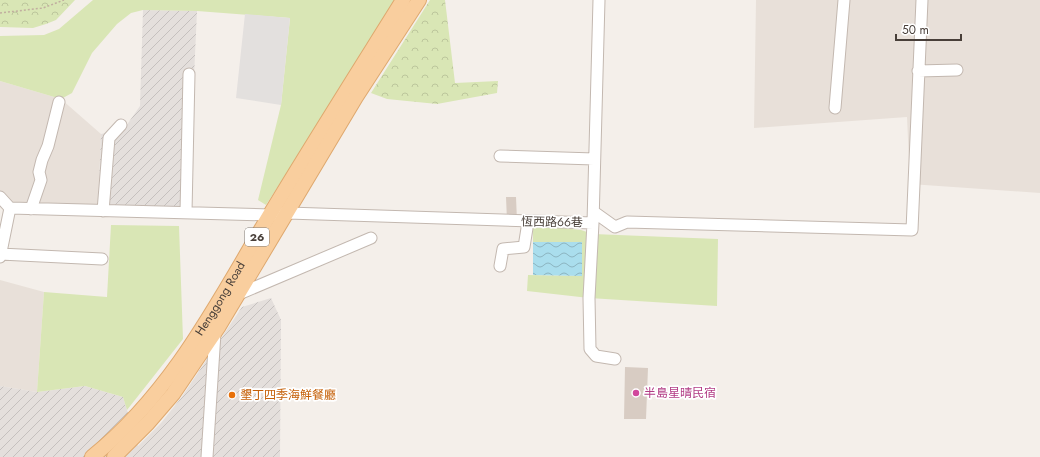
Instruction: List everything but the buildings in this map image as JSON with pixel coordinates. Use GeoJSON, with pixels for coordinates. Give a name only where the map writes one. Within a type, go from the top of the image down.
{"type":"FeatureCollection","features":[{"type":"Feature","properties":{"kind":"main road","name":"Henggong Road"},"geometry":{"type":"LineString","coordinates":[[92,457],[134,419],[162,386],[224,295],[270,215],[403,0]]}},
{"type":"Feature","properties":{"kind":"main road","name":"Henggong Road"},"geometry":{"type":"LineString","coordinates":[[114,457],[148,423],[173,394],[215,333],[356,97],[419,0]]}},
{"type":"Feature","properties":{"kind":"street","name":"恆西路66巷"},"geometry":{"type":"LineString","coordinates":[[10,208],[270,215],[288,213],[528,222],[594,218],[594,159],[599,0]]}},
{"type":"Feature","properties":{"kind":"street"},"geometry":{"type":"LineString","coordinates":[[835,108],[844,0]]}},
{"type":"Feature","properties":{"kind":"street"},"geometry":{"type":"LineString","coordinates":[[615,359],[596,356],[590,349],[589,298],[594,218],[615,227],[627,222],[912,230],[922,0]]}},
{"type":"Feature","properties":{"kind":"street"},"geometry":{"type":"LineString","coordinates":[[918,71],[957,70]]}},
{"type":"Feature","properties":{"kind":"street"},"geometry":{"type":"LineString","coordinates":[[186,212],[190,74]]}},
{"type":"Feature","properties":{"kind":"street"},"geometry":{"type":"LineString","coordinates":[[31,209],[41,180],[39,172],[48,146],[59,102]]}},
{"type":"Feature","properties":{"kind":"street"},"geometry":{"type":"LineString","coordinates":[[103,211],[109,138],[121,125]]}},
{"type":"Feature","properties":{"kind":"street"},"geometry":{"type":"LineString","coordinates":[[500,156],[594,159]]}},
{"type":"Feature","properties":{"kind":"street"},"geometry":{"type":"LineString","coordinates":[[0,196],[10,208],[2,237],[0,257]]}},
{"type":"Feature","properties":{"kind":"street"},"geometry":{"type":"LineString","coordinates":[[500,266],[503,249],[524,247],[528,222]]}},
{"type":"Feature","properties":{"kind":"street"},"geometry":{"type":"LineString","coordinates":[[239,294],[371,238]]}},
{"type":"Feature","properties":{"kind":"street"},"geometry":{"type":"LineString","coordinates":[[0,254],[102,259]]}},
{"type":"Feature","properties":{"kind":"street"},"geometry":{"type":"LineString","coordinates":[[208,457],[215,333]]}},
{"type":"Feature","properties":{"kind":"path"},"geometry":{"type":"LineString","coordinates":[[0,13],[43,8],[64,0]]}},
{"type":"Feature","properties":{"kind":"shaded area"},"geometry":{"type":"Polygon","coordinates":[[[756,0],[1040,0],[1040,193],[910,184],[907,117],[754,128],[756,0]]]}},
{"type":"Feature","properties":{"kind":"shaded area"},"geometry":{"type":"Polygon","coordinates":[[[143,10],[197,11],[188,209],[98,209],[101,134],[124,129],[140,106],[143,10]]]}},
{"type":"Feature","properties":{"kind":"shaded area"},"geometry":{"type":"Polygon","coordinates":[[[245,14],[290,18],[281,105],[236,98],[245,14]]]}},
{"type":"Feature","properties":{"kind":"shaded area"},"geometry":{"type":"Polygon","coordinates":[[[0,81],[61,99],[101,134],[98,209],[0,203],[0,81]]]}},
{"type":"Feature","properties":{"kind":"shaded area"},"geometry":{"type":"Polygon","coordinates":[[[0,280],[44,292],[37,392],[0,386],[0,280]]]}},
{"type":"Feature","properties":{"kind":"shaded area"},"geometry":{"type":"Polygon","coordinates":[[[271,298],[281,320],[280,457],[0,457],[0,386],[37,392],[85,386],[123,397],[138,446],[161,423],[181,398],[242,307],[271,298]]]}},
{"type":"Feature","properties":{"kind":"green space"},"geometry":{"type":"Polygon","coordinates":[[[0,0],[75,0],[56,20],[33,28],[0,27],[0,0]]]}},
{"type":"Feature","properties":{"kind":"green space"},"geometry":{"type":"Polygon","coordinates":[[[93,0],[398,0],[266,205],[258,200],[281,105],[290,18],[197,11],[143,10],[131,13],[117,24],[92,53],[72,93],[61,99],[0,81],[0,36],[44,35],[59,29],[93,0]]]}},
{"type":"Feature","properties":{"kind":"green space"},"geometry":{"type":"Polygon","coordinates":[[[430,0],[445,0],[455,83],[498,81],[497,93],[437,104],[387,99],[371,93],[430,0]]]}},
{"type":"Feature","properties":{"kind":"green space"},"geometry":{"type":"Polygon","coordinates":[[[111,225],[179,226],[183,339],[127,410],[123,397],[85,386],[37,392],[44,292],[107,297],[111,225]]]}},
{"type":"Feature","properties":{"kind":"green space"},"geometry":{"type":"Polygon","coordinates":[[[533,225],[581,230],[593,234],[718,239],[717,306],[589,298],[527,291],[528,275],[582,276],[582,242],[533,242],[533,225]]]}},
{"type":"Feature","properties":{"kind":"water"},"geometry":{"type":"Polygon","coordinates":[[[533,242],[582,242],[582,276],[533,275],[533,242]]]}},
{"type":"Feature","properties":{"kind":"place","name":"半島星晴民宿"},"geometry":{"type":"Point","coordinates":[636,393]}},
{"type":"Feature","properties":{"kind":"place","name":"墾丁四季海鮮餐廳"},"geometry":{"type":"Point","coordinates":[232,395]}}]}
